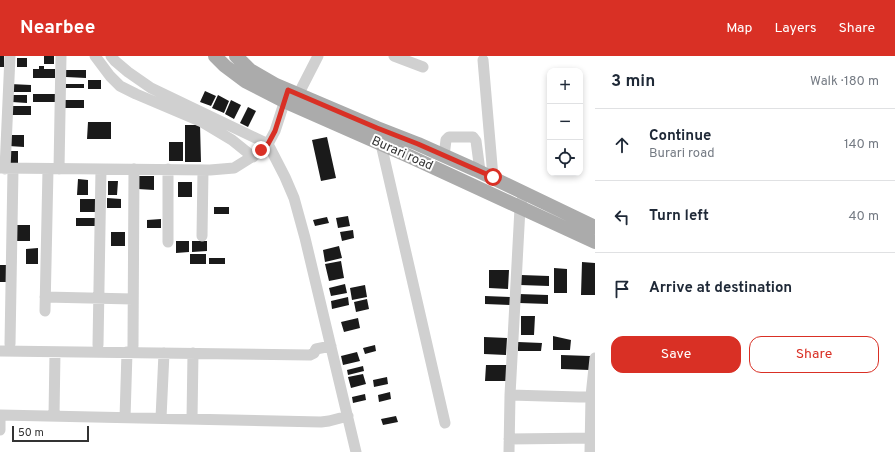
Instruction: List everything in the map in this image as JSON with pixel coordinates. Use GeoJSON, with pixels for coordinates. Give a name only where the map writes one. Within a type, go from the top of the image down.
{"type":"FeatureCollection","features":[{"type":"Feature","properties":{"kind":"main road","name":"Burari road"},"geometry":{"type":"LineString","coordinates":[[216,56],[225,66],[245,81],[290,95],[377,128],[486,174],[595,227]]}},
{"type":"Feature","properties":{"kind":"main road","name":"Burari road"},"geometry":{"type":"LineString","coordinates":[[236,56],[250,70],[290,95],[381,144],[595,242]]}},
{"type":"Feature","properties":{"kind":"street"},"geometry":{"type":"LineString","coordinates":[[10,56],[6,169],[5,344],[98,345],[164,353],[310,355],[323,347]]}},
{"type":"Feature","properties":{"kind":"street"},"geometry":{"type":"LineString","coordinates":[[59,169],[60,56]]}},
{"type":"Feature","properties":{"kind":"street"},"geometry":{"type":"LineString","coordinates":[[95,56],[110,76],[120,86],[202,122],[232,140],[259,151]]}},
{"type":"Feature","properties":{"kind":"street"},"geometry":{"type":"LineString","coordinates":[[111,56],[128,72],[151,88],[259,151],[286,178],[294,198],[305,238],[323,347],[342,418],[356,452]]}},
{"type":"Feature","properties":{"kind":"street"},"geometry":{"type":"LineString","coordinates":[[6,169],[203,170],[234,168],[259,151],[275,131],[290,95],[318,56]]}},
{"type":"Feature","properties":{"kind":"street"},"geometry":{"type":"LineString","coordinates":[[394,56],[424,68]]}},
{"type":"Feature","properties":{"kind":"street"},"geometry":{"type":"LineString","coordinates":[[483,60],[486,174]]}},
{"type":"Feature","properties":{"kind":"street"},"geometry":{"type":"LineString","coordinates":[[444,156],[446,140],[449,137],[473,138],[476,141],[486,174]]}},
{"type":"Feature","properties":{"kind":"street"},"geometry":{"type":"LineString","coordinates":[[381,144],[445,423]]}},
{"type":"Feature","properties":{"kind":"street"},"geometry":{"type":"LineString","coordinates":[[45,311],[48,169]]}},
{"type":"Feature","properties":{"kind":"street"},"geometry":{"type":"LineString","coordinates":[[98,345],[101,169]]}},
{"type":"Feature","properties":{"kind":"street"},"geometry":{"type":"LineString","coordinates":[[125,418],[133,299],[134,169]]}},
{"type":"Feature","properties":{"kind":"street"},"geometry":{"type":"LineString","coordinates":[[168,170],[168,242]]}},
{"type":"Feature","properties":{"kind":"street"},"geometry":{"type":"LineString","coordinates":[[202,236],[203,170]]}},
{"type":"Feature","properties":{"kind":"street"},"geometry":{"type":"LineString","coordinates":[[509,452],[510,395],[520,208],[524,192]]}},
{"type":"Feature","properties":{"kind":"street"},"geometry":{"type":"LineString","coordinates":[[45,297],[133,299]]}},
{"type":"Feature","properties":{"kind":"street"},"geometry":{"type":"LineString","coordinates":[[0,351],[55,352],[130,349],[323,347]]}},
{"type":"Feature","properties":{"kind":"street"},"geometry":{"type":"LineString","coordinates":[[54,416],[55,352]]}},
{"type":"Feature","properties":{"kind":"street"},"geometry":{"type":"LineString","coordinates":[[161,418],[164,353]]}},
{"type":"Feature","properties":{"kind":"street"},"geometry":{"type":"LineString","coordinates":[[192,419],[193,353]]}},
{"type":"Feature","properties":{"kind":"street"},"geometry":{"type":"LineString","coordinates":[[590,452],[592,438],[595,358]]}},
{"type":"Feature","properties":{"kind":"street"},"geometry":{"type":"LineString","coordinates":[[510,395],[593,396]]}},
{"type":"Feature","properties":{"kind":"street"},"geometry":{"type":"LineString","coordinates":[[0,430],[0,415],[321,422],[342,418]]}},
{"type":"Feature","properties":{"kind":"street"},"geometry":{"type":"LineString","coordinates":[[509,439],[592,438]]}},
{"type":"Feature","properties":{"kind":"building"},"geometry":{"type":"Polygon","coordinates":[[[0,56],[4,56],[4,67],[0,67],[0,56]]]}},
{"type":"Feature","properties":{"kind":"building"},"geometry":{"type":"Polygon","coordinates":[[[44,56],[54,56],[54,64],[44,64],[44,56]]]}},
{"type":"Feature","properties":{"kind":"building"},"geometry":{"type":"Polygon","coordinates":[[[17,58],[27,58],[27,67],[17,67],[17,58]]]}},
{"type":"Feature","properties":{"kind":"building"},"geometry":{"type":"Polygon","coordinates":[[[39,66],[44,66],[44,69],[55,69],[55,78],[33,78],[33,69],[39,69],[39,66]]]}},
{"type":"Feature","properties":{"kind":"building"},"geometry":{"type":"Polygon","coordinates":[[[66,70],[86,70],[86,78],[66,77],[66,70]]]}},
{"type":"Feature","properties":{"kind":"building"},"geometry":{"type":"Polygon","coordinates":[[[88,80],[101,80],[101,89],[88,89],[88,80]]]}},
{"type":"Feature","properties":{"kind":"building"},"geometry":{"type":"Polygon","coordinates":[[[10,84],[31,85],[31,92],[10,92],[10,84]]]}},
{"type":"Feature","properties":{"kind":"building"},"geometry":{"type":"Polygon","coordinates":[[[63,84],[84,84],[84,88],[63,88],[63,84]]]}},
{"type":"Feature","properties":{"kind":"building"},"geometry":{"type":"Polygon","coordinates":[[[205,91],[216,96],[211,106],[200,102],[205,91]]]}},
{"type":"Feature","properties":{"kind":"building"},"geometry":{"type":"Polygon","coordinates":[[[33,94],[56,94],[55,102],[33,102],[33,94]]]}},
{"type":"Feature","properties":{"kind":"building"},"geometry":{"type":"Polygon","coordinates":[[[13,95],[27,95],[27,103],[12,102],[13,95]]]}},
{"type":"Feature","properties":{"kind":"building"},"geometry":{"type":"Polygon","coordinates":[[[218,95],[229,101],[224,113],[212,108],[218,95]]]}},
{"type":"Feature","properties":{"kind":"building"},"geometry":{"type":"Polygon","coordinates":[[[63,100],[84,100],[84,108],[63,108],[63,100]]]}},
{"type":"Feature","properties":{"kind":"building"},"geometry":{"type":"Polygon","coordinates":[[[231,100],[241,105],[234,119],[225,114],[231,100]]]}},
{"type":"Feature","properties":{"kind":"building"},"geometry":{"type":"Polygon","coordinates":[[[9,106],[31,106],[31,115],[9,115],[9,106]]]}},
{"type":"Feature","properties":{"kind":"building"},"geometry":{"type":"Polygon","coordinates":[[[248,107],[256,111],[248,127],[240,123],[248,107]]]}},
{"type":"Feature","properties":{"kind":"building"},"geometry":{"type":"Polygon","coordinates":[[[88,122],[111,122],[111,139],[87,139],[88,122]]]}},
{"type":"Feature","properties":{"kind":"building"},"geometry":{"type":"Polygon","coordinates":[[[185,125],[200,125],[201,162],[185,162],[185,125]]]}},
{"type":"Feature","properties":{"kind":"building"},"geometry":{"type":"Polygon","coordinates":[[[9,135],[24,135],[24,147],[9,146],[9,135]]]}},
{"type":"Feature","properties":{"kind":"building"},"geometry":{"type":"Polygon","coordinates":[[[327,137],[336,178],[321,181],[312,140],[327,137]]]}},
{"type":"Feature","properties":{"kind":"building"},"geometry":{"type":"Polygon","coordinates":[[[169,142],[183,142],[183,161],[169,161],[169,142]]]}},
{"type":"Feature","properties":{"kind":"building"},"geometry":{"type":"Polygon","coordinates":[[[10,151],[18,151],[18,165],[10,165],[10,151]]]}},
{"type":"Feature","properties":{"kind":"building"},"geometry":{"type":"Polygon","coordinates":[[[139,176],[154,176],[154,190],[138,189],[139,176]]]}},
{"type":"Feature","properties":{"kind":"building"},"geometry":{"type":"Polygon","coordinates":[[[78,179],[88,180],[88,195],[77,195],[78,179]]]}},
{"type":"Feature","properties":{"kind":"building"},"geometry":{"type":"Polygon","coordinates":[[[108,181],[118,181],[117,195],[108,195],[108,181]]]}},
{"type":"Feature","properties":{"kind":"building"},"geometry":{"type":"Polygon","coordinates":[[[178,182],[192,182],[192,197],[178,197],[178,182]]]}},
{"type":"Feature","properties":{"kind":"building"},"geometry":{"type":"Polygon","coordinates":[[[107,198],[121,199],[121,208],[107,208],[107,198]]]}},
{"type":"Feature","properties":{"kind":"building"},"geometry":{"type":"Polygon","coordinates":[[[80,199],[95,199],[95,212],[80,212],[80,199]]]}},
{"type":"Feature","properties":{"kind":"building"},"geometry":{"type":"Polygon","coordinates":[[[214,207],[229,207],[229,214],[214,214],[214,207]]]}},
{"type":"Feature","properties":{"kind":"building"},"geometry":{"type":"Polygon","coordinates":[[[348,216],[350,226],[338,228],[336,218],[348,216]]]}},
{"type":"Feature","properties":{"kind":"building"},"geometry":{"type":"Polygon","coordinates":[[[327,217],[329,223],[315,226],[313,220],[327,217]]]}},
{"type":"Feature","properties":{"kind":"building"},"geometry":{"type":"Polygon","coordinates":[[[76,218],[97,218],[97,226],[76,226],[76,218]]]}},
{"type":"Feature","properties":{"kind":"building"},"geometry":{"type":"Polygon","coordinates":[[[161,219],[161,228],[147,228],[147,220],[161,219]]]}},
{"type":"Feature","properties":{"kind":"building"},"geometry":{"type":"Polygon","coordinates":[[[16,225],[30,225],[30,241],[16,241],[16,225]]]}},
{"type":"Feature","properties":{"kind":"building"},"geometry":{"type":"Polygon","coordinates":[[[353,230],[354,238],[342,241],[340,232],[353,230]]]}},
{"type":"Feature","properties":{"kind":"building"},"geometry":{"type":"Polygon","coordinates":[[[111,232],[125,232],[125,246],[111,246],[111,232]]]}},
{"type":"Feature","properties":{"kind":"building"},"geometry":{"type":"Polygon","coordinates":[[[176,241],[189,241],[189,252],[176,253],[176,241]]]}},
{"type":"Feature","properties":{"kind":"building"},"geometry":{"type":"Polygon","coordinates":[[[192,241],[207,241],[207,251],[192,252],[192,241]]]}},
{"type":"Feature","properties":{"kind":"building"},"geometry":{"type":"Polygon","coordinates":[[[339,246],[342,258],[325,262],[323,250],[339,246]]]}},
{"type":"Feature","properties":{"kind":"building"},"geometry":{"type":"Polygon","coordinates":[[[38,248],[38,264],[26,264],[26,249],[38,248]]]}},
{"type":"Feature","properties":{"kind":"building"},"geometry":{"type":"Polygon","coordinates":[[[190,254],[206,254],[206,264],[190,264],[190,254]]]}},
{"type":"Feature","properties":{"kind":"building"},"geometry":{"type":"Polygon","coordinates":[[[209,258],[225,258],[225,264],[209,264],[209,258]]]}},
{"type":"Feature","properties":{"kind":"building"},"geometry":{"type":"Polygon","coordinates":[[[341,261],[344,278],[329,281],[325,264],[341,261]]]}},
{"type":"Feature","properties":{"kind":"building"},"geometry":{"type":"Polygon","coordinates":[[[582,262],[595,263],[595,295],[581,295],[582,262]]]}},
{"type":"Feature","properties":{"kind":"building"},"geometry":{"type":"Polygon","coordinates":[[[0,265],[7,265],[7,282],[0,282],[0,265]]]}},
{"type":"Feature","properties":{"kind":"building"},"geometry":{"type":"Polygon","coordinates":[[[554,268],[567,269],[567,293],[554,293],[554,268]]]}},
{"type":"Feature","properties":{"kind":"building"},"geometry":{"type":"Polygon","coordinates":[[[489,270],[509,270],[508,289],[489,288],[489,270]]]}},
{"type":"Feature","properties":{"kind":"building"},"geometry":{"type":"Polygon","coordinates":[[[521,275],[549,276],[549,286],[520,285],[521,275]]]}},
{"type":"Feature","properties":{"kind":"building"},"geometry":{"type":"Polygon","coordinates":[[[345,284],[347,293],[331,296],[329,288],[345,284]]]}},
{"type":"Feature","properties":{"kind":"building"},"geometry":{"type":"Polygon","coordinates":[[[365,285],[367,297],[352,300],[350,288],[365,285]]]}},
{"type":"Feature","properties":{"kind":"building"},"geometry":{"type":"Polygon","coordinates":[[[519,294],[548,295],[548,304],[519,303],[519,294]]]}},
{"type":"Feature","properties":{"kind":"building"},"geometry":{"type":"Polygon","coordinates":[[[485,296],[511,297],[511,305],[485,304],[485,296]]]}},
{"type":"Feature","properties":{"kind":"building"},"geometry":{"type":"Polygon","coordinates":[[[348,297],[349,305],[332,309],[331,301],[348,297]]]}},
{"type":"Feature","properties":{"kind":"building"},"geometry":{"type":"Polygon","coordinates":[[[367,299],[369,309],[356,312],[354,302],[367,299]]]}},
{"type":"Feature","properties":{"kind":"building"},"geometry":{"type":"Polygon","coordinates":[[[521,316],[535,316],[534,335],[521,335],[521,316]]]}},
{"type":"Feature","properties":{"kind":"building"},"geometry":{"type":"Polygon","coordinates":[[[358,318],[360,328],[344,332],[341,322],[358,318]]]}},
{"type":"Feature","properties":{"kind":"building"},"geometry":{"type":"Polygon","coordinates":[[[553,336],[571,340],[570,350],[553,350],[553,336]]]}},
{"type":"Feature","properties":{"kind":"building"},"geometry":{"type":"Polygon","coordinates":[[[484,337],[507,338],[506,355],[484,354],[484,337]]]}},
{"type":"Feature","properties":{"kind":"building"},"geometry":{"type":"Polygon","coordinates":[[[518,342],[542,343],[541,351],[518,351],[518,342]]]}},
{"type":"Feature","properties":{"kind":"building"},"geometry":{"type":"Polygon","coordinates":[[[375,345],[376,351],[365,354],[363,348],[375,345]]]}},
{"type":"Feature","properties":{"kind":"building"},"geometry":{"type":"Polygon","coordinates":[[[357,352],[360,361],[343,365],[341,356],[357,352]]]}},
{"type":"Feature","properties":{"kind":"building"},"geometry":{"type":"Polygon","coordinates":[[[561,355],[590,356],[590,370],[561,369],[561,355]]]}},
{"type":"Feature","properties":{"kind":"building"},"geometry":{"type":"Polygon","coordinates":[[[486,365],[507,365],[507,381],[485,381],[486,365]]]}},
{"type":"Feature","properties":{"kind":"building"},"geometry":{"type":"Polygon","coordinates":[[[363,366],[364,371],[348,375],[347,370],[363,366]]]}},
{"type":"Feature","properties":{"kind":"building"},"geometry":{"type":"Polygon","coordinates":[[[363,374],[366,384],[351,388],[348,377],[363,374]]]}},
{"type":"Feature","properties":{"kind":"building"},"geometry":{"type":"Polygon","coordinates":[[[387,377],[388,384],[374,387],[373,380],[387,377]]]}},
{"type":"Feature","properties":{"kind":"building"},"geometry":{"type":"Polygon","coordinates":[[[390,392],[391,399],[379,402],[378,395],[390,392]]]}},
{"type":"Feature","properties":{"kind":"building"},"geometry":{"type":"Polygon","coordinates":[[[365,394],[366,400],[353,403],[352,397],[365,394]]]}},
{"type":"Feature","properties":{"kind":"building"},"geometry":{"type":"Polygon","coordinates":[[[396,416],[398,422],[383,425],[381,419],[396,416]]]}},
{"type":"Feature","properties":{"kind":"route"},"geometry":{"type":"LineString","coordinates":[[261,150],[268,144],[275,131],[288,90],[493,177]]}}]}
